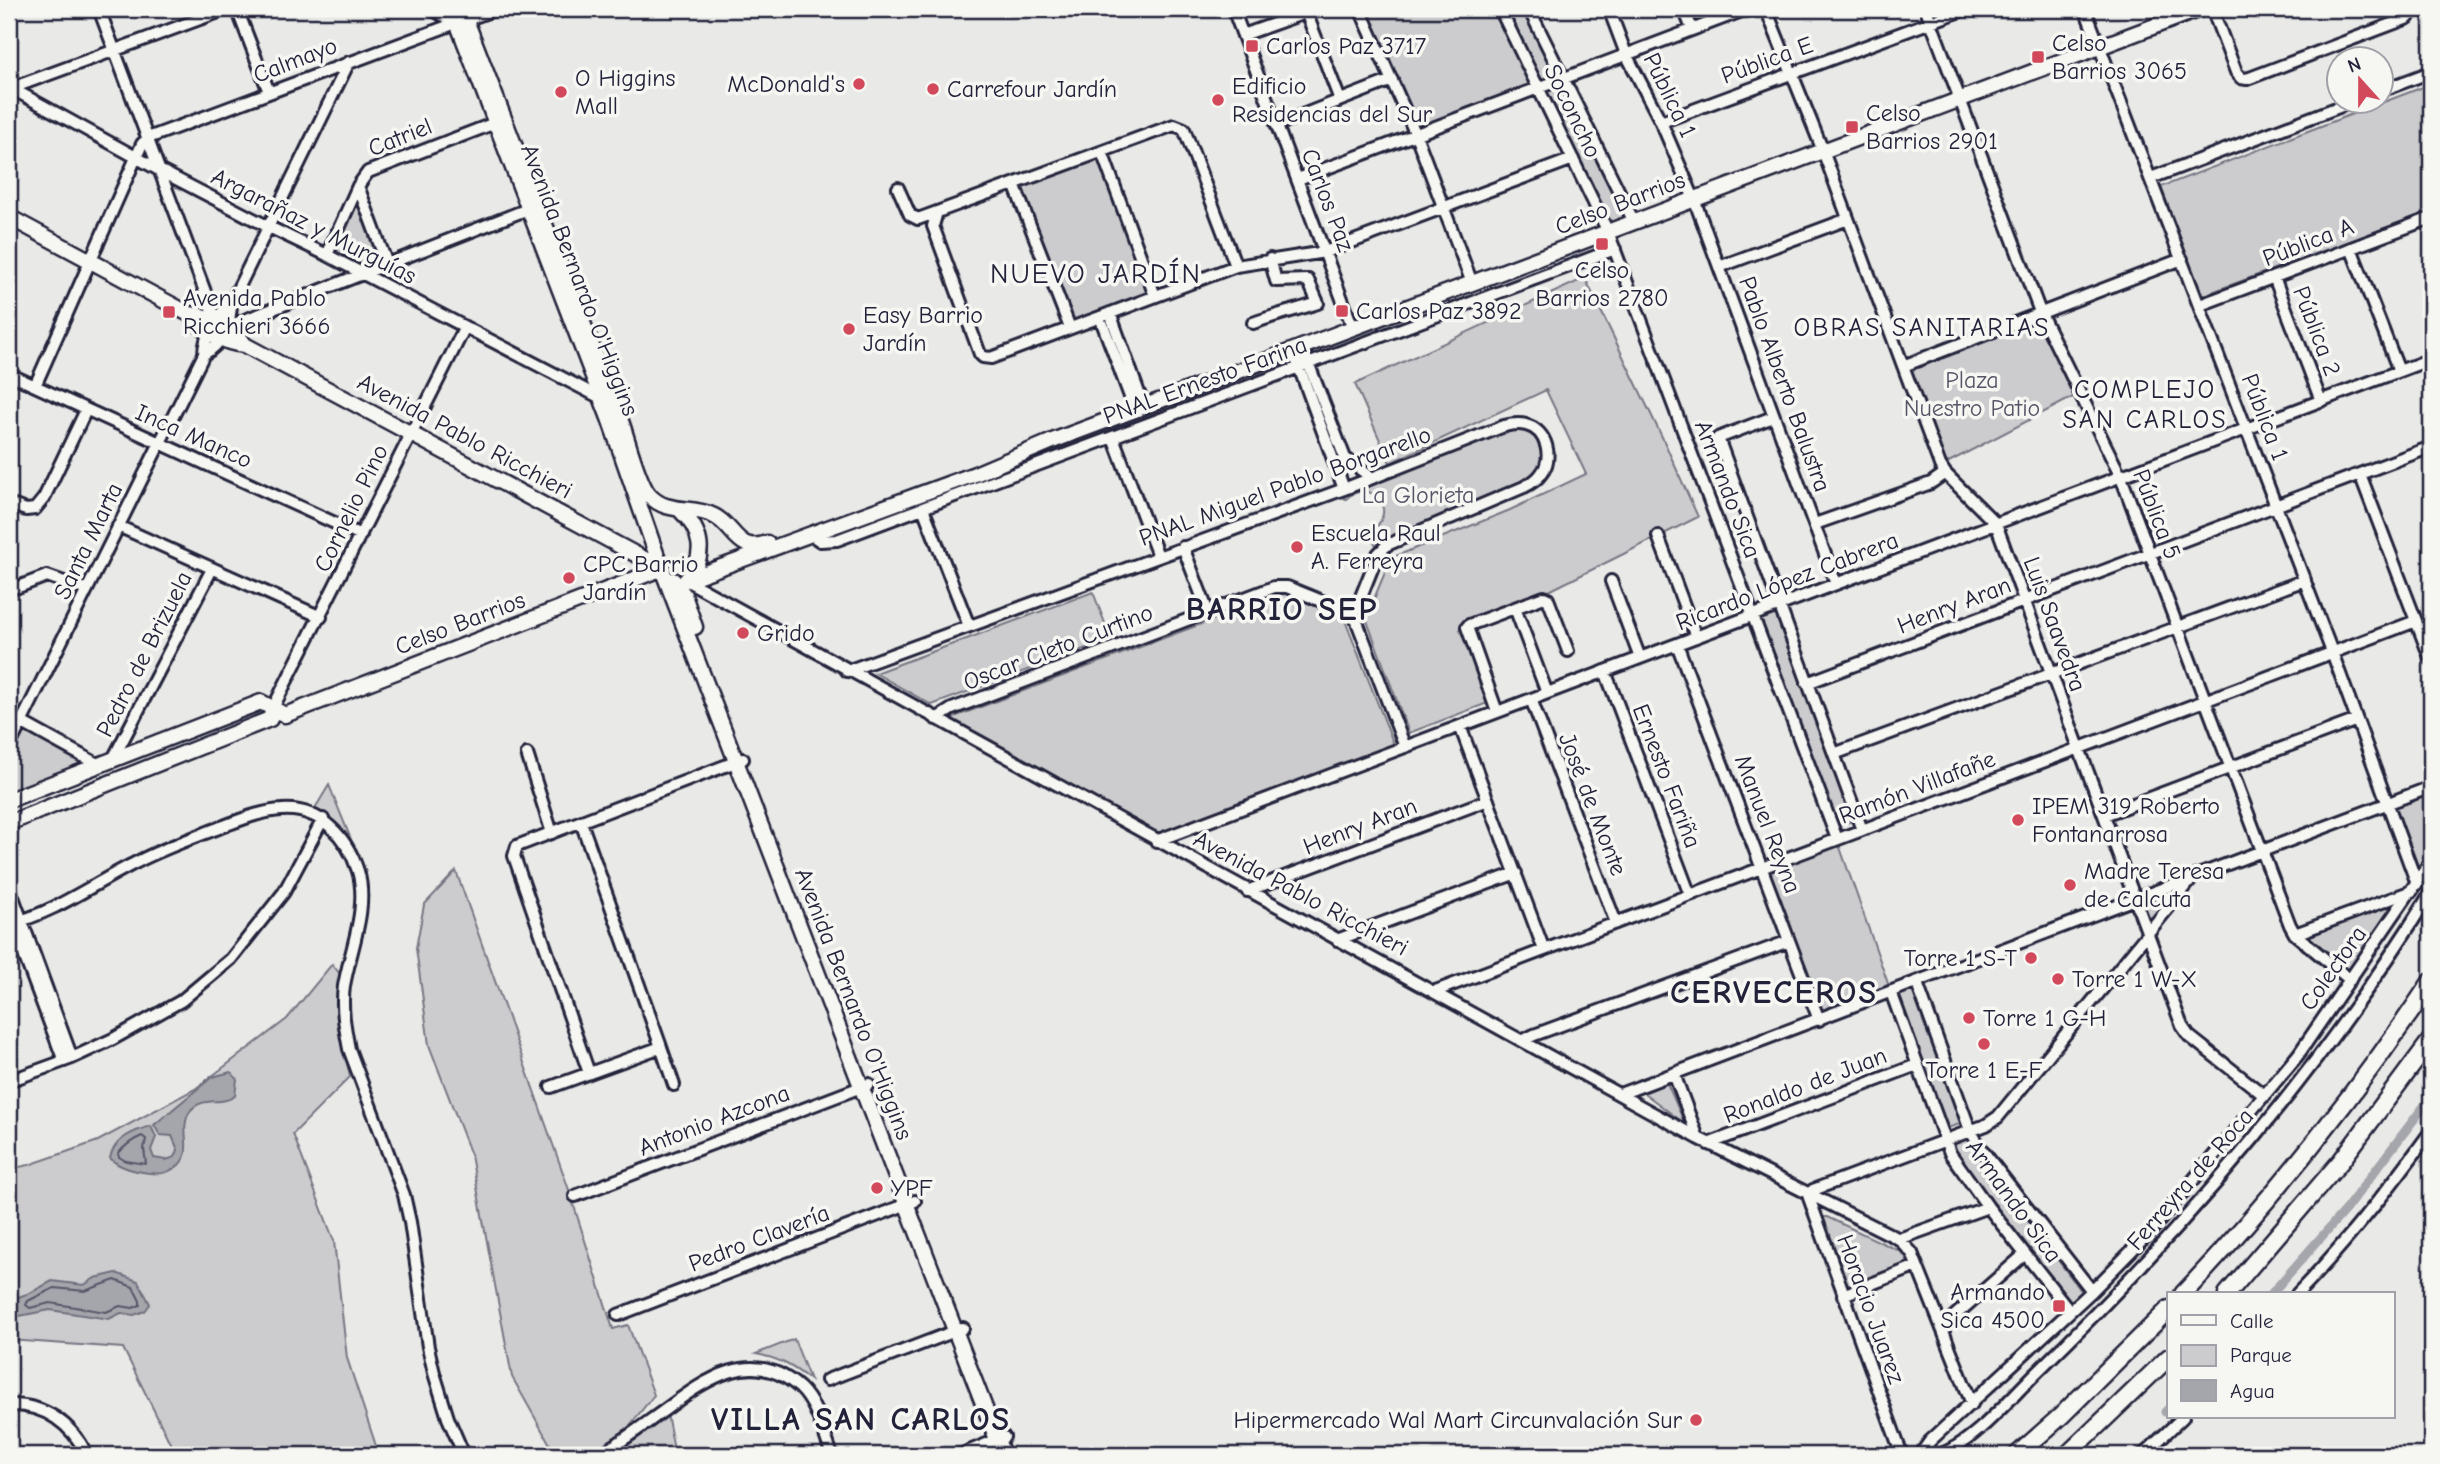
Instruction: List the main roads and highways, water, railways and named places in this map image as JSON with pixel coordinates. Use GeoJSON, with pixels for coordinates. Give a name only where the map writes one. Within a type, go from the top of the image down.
{"type":"FeatureCollection","features":[{"type":"Feature","properties":{"kind":"highway"},"geometry":{"type":"LineString","coordinates":[[2185,1292],[2253,1216],[2319,1136],[2431,982]]}},
{"type":"Feature","properties":{"kind":"highway"},"geometry":{"type":"LineString","coordinates":[[2229,1292],[2341,1161],[2431,1040]]}},
{"type":"Feature","properties":{"kind":"highway"},"geometry":{"type":"LineString","coordinates":[[2017,1455],[2167,1311]]}},
{"type":"Feature","properties":{"kind":"highway"},"geometry":{"type":"LineString","coordinates":[[2067,1455],[2167,1358]]}},
{"type":"Feature","properties":{"kind":"main road","name":"Celso Barrios"},"geometry":{"type":"LineString","coordinates":[[676,509],[716,517],[736,537],[748,545],[759,546],[973,466],[1140,409],[2200,9]]}},
{"type":"Feature","properties":{"kind":"main road","name":"Avenida Bernardo O'Higgins"},"geometry":{"type":"LineString","coordinates":[[458,15],[495,123],[609,418],[654,545],[1001,1439],[1012,1455]]}},
{"type":"Feature","properties":{"kind":"main road","name":"Avenida Bernardo O'Higgins"},"geometry":{"type":"LineString","coordinates":[[458,15],[646,491],[654,500],[676,509]]}},
{"type":"Feature","properties":{"kind":"main road","name":"Avenida Pablo Ricchieri"},"geometry":{"type":"LineString","coordinates":[[9,217],[190,314],[203,315],[234,344],[245,345],[663,568],[685,588]]}},
{"type":"Feature","properties":{"kind":"main road"},"geometry":{"type":"LineString","coordinates":[[609,418],[618,433],[627,439]]}},
{"type":"Feature","properties":{"kind":"main road","name":"Celso Barrios"},"geometry":{"type":"LineString","coordinates":[[685,588],[723,566],[975,474],[1055,440]]}},
{"type":"Feature","properties":{"kind":"main road"},"geometry":{"type":"LineString","coordinates":[[654,545],[652,532],[654,521],[659,514],[676,509],[694,526],[700,544],[699,562],[685,588]]}},
{"type":"Feature","properties":{"kind":"main road"},"geometry":{"type":"LineString","coordinates":[[723,566],[735,553],[736,537]]}},
{"type":"Feature","properties":{"kind":"main road","name":"Celso Barrios"},"geometry":{"type":"LineString","coordinates":[[9,800],[261,702],[285,715],[663,568]]}},
{"type":"Feature","properties":{"kind":"main road","name":"Avenida Bernardo O'Higgins"},"geometry":{"type":"LineString","coordinates":[[685,588],[740,761]]}},
{"type":"Feature","properties":{"kind":"main road"},"geometry":{"type":"LineString","coordinates":[[9,823],[270,719],[274,708]]}},
{"type":"Feature","properties":{"kind":"main road","name":"Avenida Bernardo O'Higgins"},"geometry":{"type":"LineString","coordinates":[[1001,1439],[1003,1455]]}},
{"type":"Feature","properties":{"kind":"water"},"geometry":{"type":"Polygon","coordinates":[[[231,1072],[237,1079],[235,1096],[201,1103],[191,1110],[185,1125],[185,1155],[175,1168],[162,1173],[144,1172],[123,1167],[110,1158],[120,1141],[131,1133],[151,1126],[156,1137],[151,1150],[154,1158],[166,1160],[175,1157],[178,1150],[172,1136],[160,1135],[154,1125],[212,1077],[231,1072]]]}},
{"type":"Feature","properties":{"kind":"water"},"geometry":{"type":"Polygon","coordinates":[[[116,1273],[138,1281],[150,1304],[145,1311],[134,1315],[121,1313],[109,1319],[50,1310],[9,1318],[9,1300],[52,1281],[84,1285],[95,1278],[116,1273]]]}},
{"type":"Feature","properties":{"kind":"waterway"},"geometry":{"type":"LineString","coordinates":[[2273,1292],[2346,1209],[2431,1097]]}},
{"type":"Feature","properties":{"kind":"place","name":"Carlos Paz 3717"},"geometry":{"type":"Point","coordinates":[1252,46]}},
{"type":"Feature","properties":{"kind":"place","name":"Celso Barrios 3065"},"geometry":{"type":"Point","coordinates":[2038,57]}},
{"type":"Feature","properties":{"kind":"place","name":"McDonald's"},"geometry":{"type":"Point","coordinates":[859,84]}},
{"type":"Feature","properties":{"kind":"place","name":"Carrefour Jardín"},"geometry":{"type":"Point","coordinates":[933,89]}},
{"type":"Feature","properties":{"kind":"place","name":"O Higgins Mall"},"geometry":{"type":"Point","coordinates":[561,92]}},
{"type":"Feature","properties":{"kind":"place","name":"Edificio Residencias del Sur"},"geometry":{"type":"Point","coordinates":[1218,100]}},
{"type":"Feature","properties":{"kind":"place","name":"Celso Barrios 2901"},"geometry":{"type":"Point","coordinates":[1852,127]}},
{"type":"Feature","properties":{"kind":"place","name":"Celso Barrios 2780"},"geometry":{"type":"Point","coordinates":[1602,244]}},
{"type":"Feature","properties":{"kind":"place","name":"Carlos Paz 3892"},"geometry":{"type":"Point","coordinates":[1342,311]}},
{"type":"Feature","properties":{"kind":"place","name":"Avenida Pablo Ricchieri 3666"},"geometry":{"type":"Point","coordinates":[169,312]}},
{"type":"Feature","properties":{"kind":"place","name":"Easy Barrio Jardín"},"geometry":{"type":"Point","coordinates":[849,329]}},
{"type":"Feature","properties":{"kind":"place","name":"Escuela Raul A. Ferreyra"},"geometry":{"type":"Point","coordinates":[1297,547]}},
{"type":"Feature","properties":{"kind":"place","name":"CPC Barrio Jardín"},"geometry":{"type":"Point","coordinates":[569,578]}},
{"type":"Feature","properties":{"kind":"place","name":"Grido"},"geometry":{"type":"Point","coordinates":[743,633]}},
{"type":"Feature","properties":{"kind":"place","name":"IPEM 319 Roberto Fontanarrosa"},"geometry":{"type":"Point","coordinates":[2018,820]}},
{"type":"Feature","properties":{"kind":"place","name":"Madre Teresa de Calcuta"},"geometry":{"type":"Point","coordinates":[2070,885]}},
{"type":"Feature","properties":{"kind":"place","name":"Torre 1 S-T"},"geometry":{"type":"Point","coordinates":[2031,958]}},
{"type":"Feature","properties":{"kind":"place","name":"Torre 1 W-X"},"geometry":{"type":"Point","coordinates":[2058,979]}},
{"type":"Feature","properties":{"kind":"place","name":"Torre 1 G-H"},"geometry":{"type":"Point","coordinates":[1969,1018]}},
{"type":"Feature","properties":{"kind":"place","name":"Torre 1 E-F"},"geometry":{"type":"Point","coordinates":[1984,1044]}},
{"type":"Feature","properties":{"kind":"place","name":"YPF"},"geometry":{"type":"Point","coordinates":[877,1188]}},
{"type":"Feature","properties":{"kind":"place","name":"Armando Sica 4500"},"geometry":{"type":"Point","coordinates":[2059,1306]}},
{"type":"Feature","properties":{"kind":"place","name":"Hipermercado Wal Mart Circunvalación Sur"},"geometry":{"type":"Point","coordinates":[1696,1420]}},
{"type":"Feature","properties":{"kind":"district","name":"NUEVO JARDÍN"},"geometry":{"type":"Point","coordinates":[1096,274]}},
{"type":"Feature","properties":{"kind":"district","name":"OBRAS SANITARIAS"},"geometry":{"type":"Point","coordinates":[1922,328]}},
{"type":"Feature","properties":{"kind":"district","name":"COMPLEJO SAN CARLOS"},"geometry":{"type":"Point","coordinates":[2145,405]}},
{"type":"Feature","properties":{"kind":"district","name":"BARRIO SEP"},"geometry":{"type":"Point","coordinates":[1282,609]}},
{"type":"Feature","properties":{"kind":"district","name":"CERVECEROS"},"geometry":{"type":"Point","coordinates":[1774,992]}},
{"type":"Feature","properties":{"kind":"district","name":"VILLA SAN CARLOS"},"geometry":{"type":"Point","coordinates":[861,1419]}},
{"type":"Feature","properties":{"kind":"park label","name":"Plaza Nuestro Patio"},"geometry":{"type":"Point","coordinates":[1972,394]}},
{"type":"Feature","properties":{"kind":"park label","name":"La Glorieta"},"geometry":{"type":"Point","coordinates":[1418,495]}}]}
